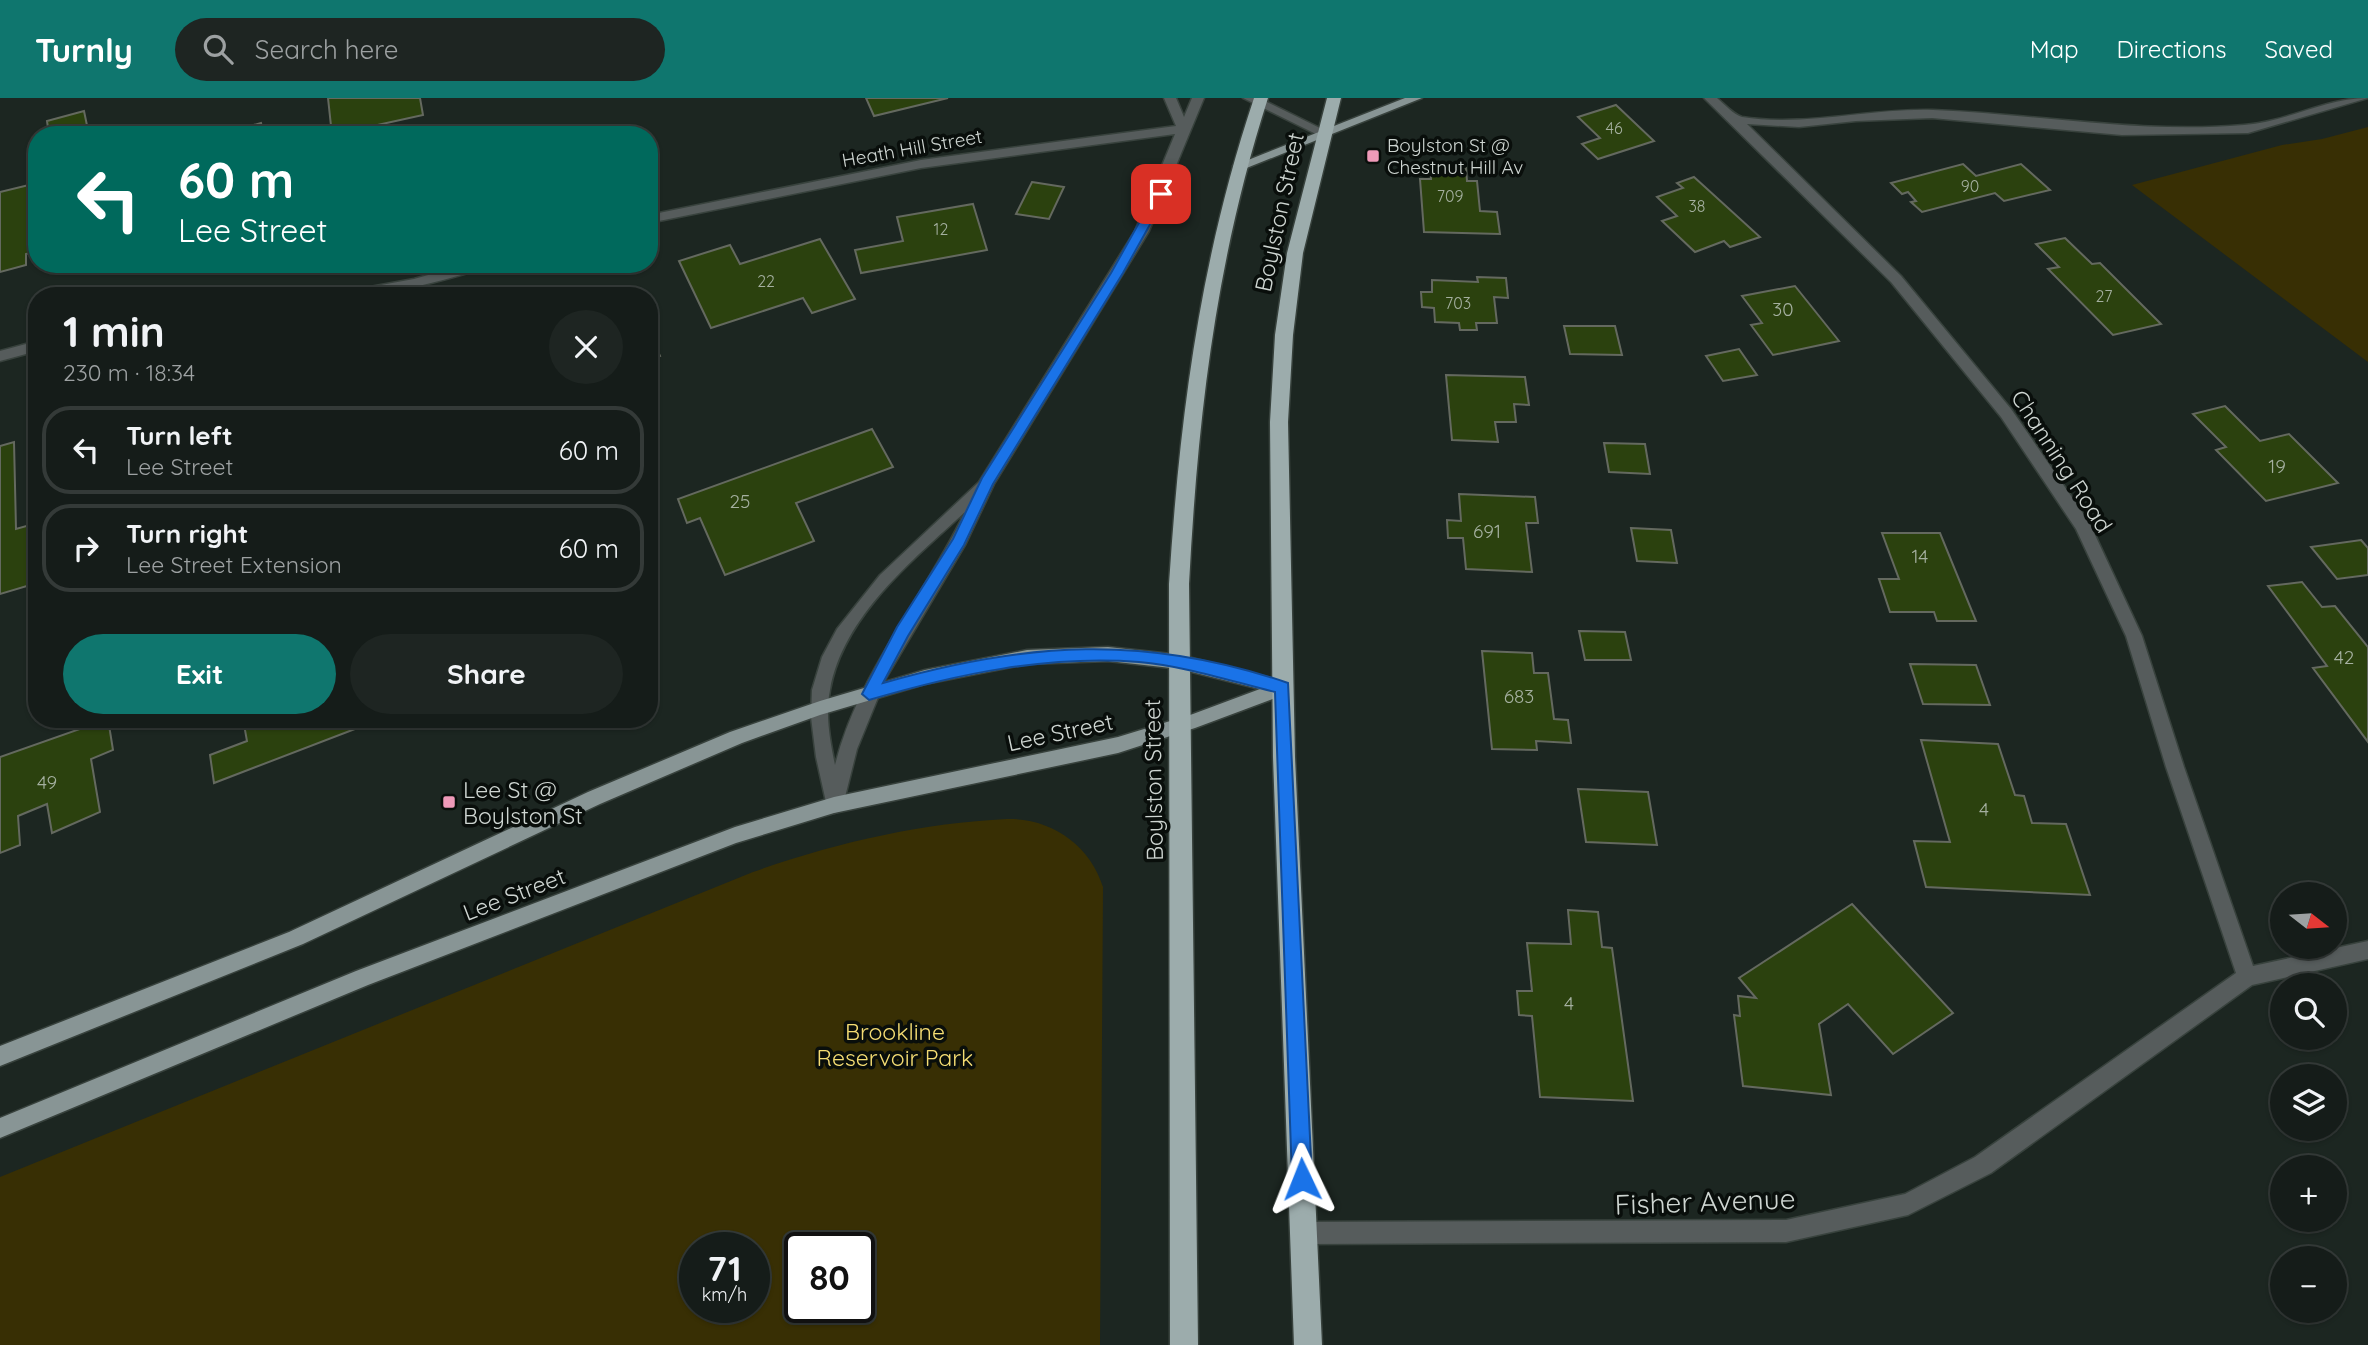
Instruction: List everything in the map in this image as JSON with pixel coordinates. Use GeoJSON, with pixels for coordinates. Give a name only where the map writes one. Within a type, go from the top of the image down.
{"type":"FeatureCollection","features":[{"type":"Feature","properties":{"kind":"highway","name":"Boylston Street"},"geometry":{"type":"LineString","coordinates":[[1308,1345],[1283,688],[1278,481],[1280,381],[1295,253],[1334,98]]}},
{"type":"Feature","properties":{"kind":"highway","name":"Boylston Street"},"geometry":{"type":"LineString","coordinates":[[1184,1345],[1180,662],[1182,523],[1195,382],[1213,273],[1256,100]]}},
{"type":"Feature","properties":{"kind":"main road"},"geometry":{"type":"LineString","coordinates":[[1238,166],[1416,98]]}},
{"type":"Feature","properties":{"kind":"main road","name":"Lee Street"},"geometry":{"type":"LineString","coordinates":[[0,1056],[251,958],[667,765],[736,737],[820,708],[925,677],[1048,655],[1108,654],[1180,662],[1283,688]]}},
{"type":"Feature","properties":{"kind":"main road","name":"Lee Street"},"geometry":{"type":"LineString","coordinates":[[0,1128],[363,978],[735,835],[834,805],[1118,745],[1181,726],[1283,688]]}},
{"type":"Feature","properties":{"kind":"street"},"geometry":{"type":"LineString","coordinates":[[1170,98],[1183,129]]}},
{"type":"Feature","properties":{"kind":"street"},"geometry":{"type":"LineString","coordinates":[[834,805],[848,749],[869,694],[903,631],[959,541],[987,482],[1142,231],[1161,194],[1183,129],[1192,117],[1198,98]]}},
{"type":"Feature","properties":{"kind":"street","name":"Channing Road"},"geometry":{"type":"LineString","coordinates":[[1710,98],[1737,120],[1896,279],[2006,413],[2083,526],[2134,636],[2175,768],[2247,977]]}},
{"type":"Feature","properties":{"kind":"street"},"geometry":{"type":"LineString","coordinates":[[1737,120],[1799,123],[1932,114],[2122,131],[2248,129],[2362,98]]}},
{"type":"Feature","properties":{"kind":"street"},"geometry":{"type":"LineString","coordinates":[[1256,100],[1324,133]]}},
{"type":"Feature","properties":{"kind":"street","name":"Heath Hill Street"},"geometry":{"type":"LineString","coordinates":[[658,217],[921,164],[1183,129]]}},
{"type":"Feature","properties":{"kind":"street"},"geometry":{"type":"LineString","coordinates":[[398,287],[452,273]]}},
{"type":"Feature","properties":{"kind":"street"},"geometry":{"type":"LineString","coordinates":[[0,356],[28,348]]}},
{"type":"Feature","properties":{"kind":"street"},"geometry":{"type":"LineString","coordinates":[[834,805],[822,737],[820,708],[821,688],[830,659],[849,626],[902,562],[987,482]]}},
{"type":"Feature","properties":{"kind":"street","name":"Fisher Avenue"},"geometry":{"type":"LineString","coordinates":[[1304,1233],[1786,1231],[1908,1204],[1983,1165],[2247,977],[2368,950]]}},
{"type":"Feature","properties":{"kind":"green space"},"geometry":{"type":"Polygon","coordinates":[[[2368,127],[2368,362],[2132,185],[2282,145],[2322,139],[2368,127]]]}},
{"type":"Feature","properties":{"kind":"green space","name":"Brookline Reservoir Park"},"geometry":{"type":"Polygon","coordinates":[[[1007,819],[1039,823],[1067,837],[1079,847],[1097,872],[1103,887],[1100,1345],[0,1345],[0,1177],[753,872],[815,852],[879,836],[943,825],[1007,819]]]}},
{"type":"Feature","properties":{"kind":"building"},"geometry":{"type":"Polygon","coordinates":[[[328,98],[420,98],[423,115],[373,126],[331,126],[328,98]]]}},
{"type":"Feature","properties":{"kind":"building"},"geometry":{"type":"Polygon","coordinates":[[[866,98],[948,98],[874,116],[866,98]]]}},
{"type":"Feature","properties":{"kind":"building"},"geometry":{"type":"Polygon","coordinates":[[[1616,105],[1654,141],[1598,159],[1582,144],[1600,138],[1578,117],[1616,105]]]}},
{"type":"Feature","properties":{"kind":"building"},"geometry":{"type":"Polygon","coordinates":[[[84,111],[87,126],[48,126],[47,121],[84,111]]]}},
{"type":"Feature","properties":{"kind":"building"},"geometry":{"type":"Polygon","coordinates":[[[1963,164],[1976,176],[2021,164],[2050,190],[2004,201],[1995,193],[1922,212],[1911,202],[1916,201],[1908,192],[1902,194],[1891,183],[1963,164]]]}},
{"type":"Feature","properties":{"kind":"building"},"geometry":{"type":"Polygon","coordinates":[[[1430,167],[1466,168],[1467,181],[1477,181],[1480,211],[1497,212],[1500,234],[1424,232],[1420,179],[1431,179],[1430,167]]]}},
{"type":"Feature","properties":{"kind":"building"},"geometry":{"type":"Polygon","coordinates":[[[1694,177],[1760,237],[1730,247],[1724,241],[1695,252],[1662,221],[1677,216],[1657,197],[1683,188],[1677,183],[1694,177]]]}},
{"type":"Feature","properties":{"kind":"building"},"geometry":{"type":"Polygon","coordinates":[[[1032,182],[1064,187],[1049,219],[1016,214],[1032,182]]]}},
{"type":"Feature","properties":{"kind":"building"},"geometry":{"type":"Polygon","coordinates":[[[28,185],[26,265],[0,272],[0,192],[28,185]]]}},
{"type":"Feature","properties":{"kind":"building"},"geometry":{"type":"Polygon","coordinates":[[[973,204],[987,250],[861,273],[855,250],[903,241],[897,217],[973,204]]]}},
{"type":"Feature","properties":{"kind":"building"},"geometry":{"type":"Polygon","coordinates":[[[2065,238],[2092,264],[2100,263],[2161,324],[2113,335],[2048,269],[2059,267],[2036,244],[2065,238]]]}},
{"type":"Feature","properties":{"kind":"building"},"geometry":{"type":"Polygon","coordinates":[[[820,239],[855,299],[812,313],[803,298],[711,328],[679,261],[730,245],[740,264],[820,239]]]}},
{"type":"Feature","properties":{"kind":"building"},"geometry":{"type":"Polygon","coordinates":[[[1477,277],[1506,278],[1508,298],[1494,297],[1497,323],[1476,323],[1477,330],[1460,330],[1459,323],[1435,322],[1434,308],[1422,307],[1421,292],[1432,292],[1432,280],[1478,282],[1477,277]]]}},
{"type":"Feature","properties":{"kind":"building"},"geometry":{"type":"Polygon","coordinates":[[[1795,286],[1839,341],[1773,355],[1751,325],[1762,323],[1742,296],[1795,286]]]}},
{"type":"Feature","properties":{"kind":"building"},"geometry":{"type":"Polygon","coordinates":[[[1564,326],[1615,326],[1622,355],[1570,354],[1564,326]]]}},
{"type":"Feature","properties":{"kind":"building"},"geometry":{"type":"Polygon","coordinates":[[[1739,349],[1757,375],[1723,381],[1706,356],[1739,349]]]}},
{"type":"Feature","properties":{"kind":"building"},"geometry":{"type":"Polygon","coordinates":[[[1446,375],[1525,377],[1529,405],[1514,404],[1516,422],[1495,422],[1498,442],[1452,440],[1446,375]]]}},
{"type":"Feature","properties":{"kind":"building"},"geometry":{"type":"Polygon","coordinates":[[[2225,406],[2260,441],[2289,434],[2338,483],[2266,501],[2216,450],[2226,447],[2193,414],[2225,406]]]}},
{"type":"Feature","properties":{"kind":"building"},"geometry":{"type":"Polygon","coordinates":[[[872,429],[893,467],[796,503],[814,541],[725,575],[700,518],[687,523],[678,499],[872,429]]]}},
{"type":"Feature","properties":{"kind":"building"},"geometry":{"type":"Polygon","coordinates":[[[14,442],[16,529],[28,526],[28,586],[0,594],[0,446],[14,442]]]}},
{"type":"Feature","properties":{"kind":"building"},"geometry":{"type":"Polygon","coordinates":[[[1604,443],[1645,444],[1650,474],[1609,472],[1604,443]]]}},
{"type":"Feature","properties":{"kind":"building"},"geometry":{"type":"Polygon","coordinates":[[[1459,494],[1535,497],[1538,523],[1526,523],[1532,572],[1466,569],[1463,538],[1448,538],[1447,520],[1461,521],[1459,494]]]}},
{"type":"Feature","properties":{"kind":"building"},"geometry":{"type":"Polygon","coordinates":[[[1631,528],[1671,530],[1677,563],[1637,561],[1631,528]]]}},
{"type":"Feature","properties":{"kind":"building"},"geometry":{"type":"Polygon","coordinates":[[[1882,533],[1940,533],[1976,621],[1937,621],[1934,612],[1890,612],[1879,579],[1899,579],[1882,533]]]}},
{"type":"Feature","properties":{"kind":"building"},"geometry":{"type":"Polygon","coordinates":[[[2361,540],[2368,548],[2368,575],[2337,579],[2311,547],[2361,540]]]}},
{"type":"Feature","properties":{"kind":"building"},"geometry":{"type":"Polygon","coordinates":[[[2302,582],[2322,607],[2335,606],[2368,647],[2368,742],[2313,668],[2327,666],[2268,586],[2302,582]]]}},
{"type":"Feature","properties":{"kind":"building"},"geometry":{"type":"Polygon","coordinates":[[[1579,631],[1625,632],[1631,660],[1585,660],[1579,631]]]}},
{"type":"Feature","properties":{"kind":"building"},"geometry":{"type":"Polygon","coordinates":[[[1482,651],[1532,653],[1534,673],[1548,673],[1554,719],[1568,720],[1571,743],[1536,741],[1537,750],[1492,749],[1482,651]]]}},
{"type":"Feature","properties":{"kind":"building"},"geometry":{"type":"Polygon","coordinates":[[[1910,664],[1976,665],[1990,705],[1923,704],[1910,664]]]}},
{"type":"Feature","properties":{"kind":"building"},"geometry":{"type":"Polygon","coordinates":[[[82,728],[109,728],[113,750],[91,759],[100,812],[52,833],[47,804],[18,816],[20,845],[0,853],[0,757],[82,728]]]}},
{"type":"Feature","properties":{"kind":"building"},"geometry":{"type":"Polygon","coordinates":[[[245,728],[358,728],[214,783],[210,755],[247,741],[245,728]]]}},
{"type":"Feature","properties":{"kind":"building"},"geometry":{"type":"Polygon","coordinates":[[[1921,740],[1998,744],[2015,795],[2024,796],[2032,823],[2066,824],[2090,895],[1926,887],[1914,841],[1950,842],[1921,740]]]}},
{"type":"Feature","properties":{"kind":"building"},"geometry":{"type":"Polygon","coordinates":[[[1578,789],[1648,792],[1657,845],[1586,842],[1578,789]]]}},
{"type":"Feature","properties":{"kind":"building"},"geometry":{"type":"Polygon","coordinates":[[[1852,904],[1953,1013],[1893,1054],[1848,1004],[1819,1024],[1831,1095],[1743,1086],[1734,1015],[1740,1016],[1738,996],[1756,998],[1739,978],[1852,904]]]}},
{"type":"Feature","properties":{"kind":"building"},"geometry":{"type":"Polygon","coordinates":[[[1568,910],[1598,912],[1602,947],[1612,948],[1633,1101],[1540,1097],[1532,1016],[1519,1015],[1517,991],[1532,991],[1527,943],[1571,944],[1568,910]]]}},
{"type":"Feature","properties":{"kind":"place","name":"Boylston St @ Chestnut Hill Av"},"geometry":{"type":"Point","coordinates":[1373,156]}},
{"type":"Feature","properties":{"kind":"place","name":"Lee St @ Boylston St"},"geometry":{"type":"Point","coordinates":[449,802]}},
{"type":"Feature","properties":{"kind":"route"},"geometry":{"type":"LineString","coordinates":[[1161,194],[1117,273],[987,482],[959,541],[903,631],[869,694],[925,677],[994,663],[1027,657],[1081,654],[1140,656],[1180,662],[1283,688],[1302,1179]]}}]}
